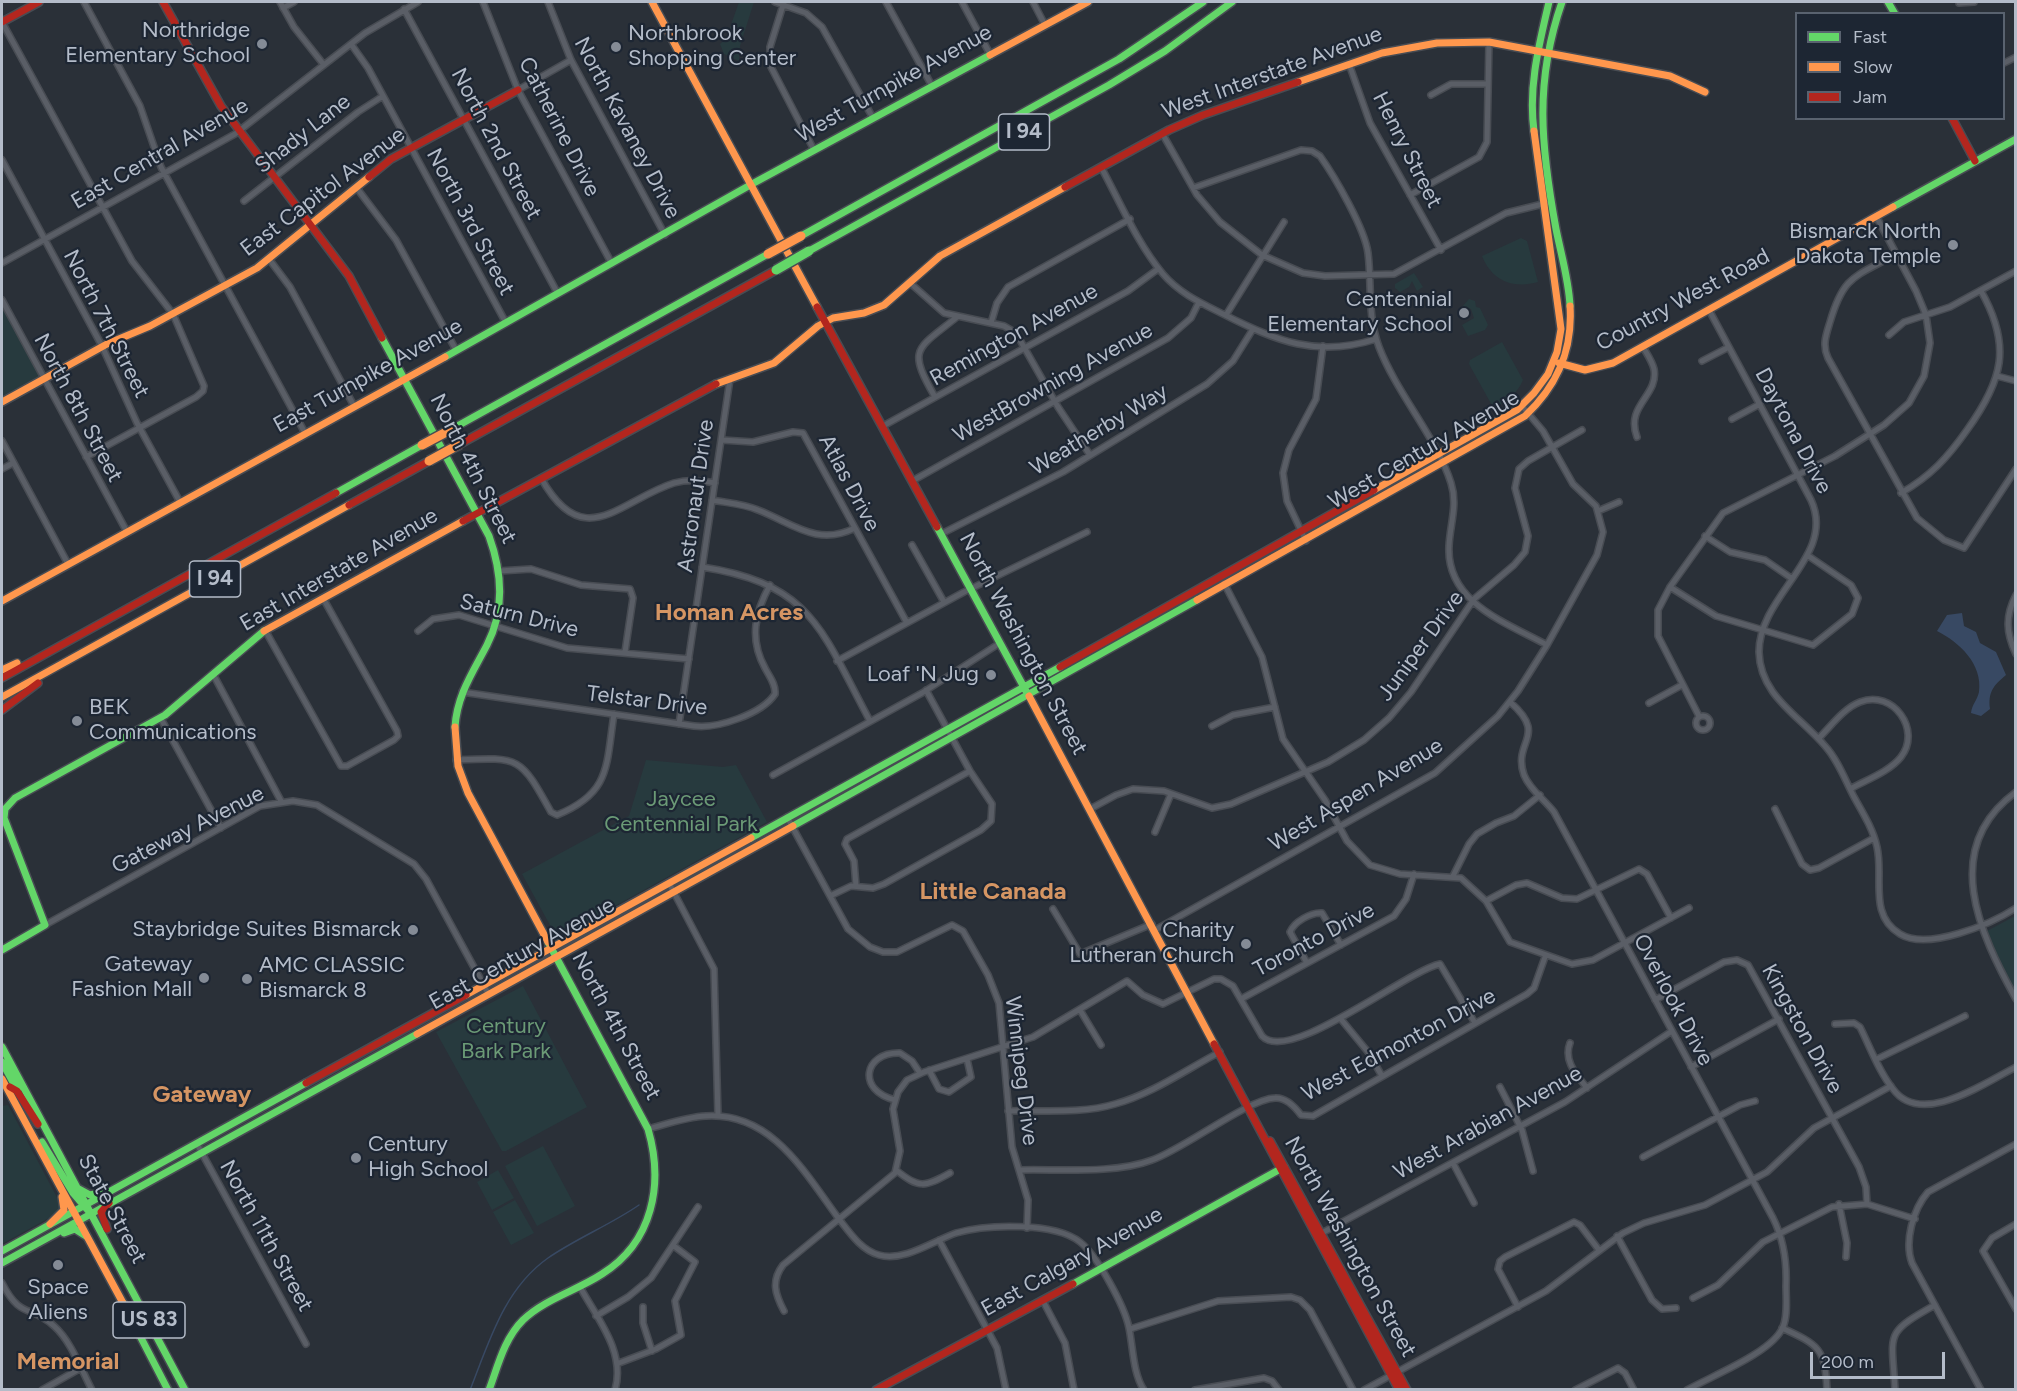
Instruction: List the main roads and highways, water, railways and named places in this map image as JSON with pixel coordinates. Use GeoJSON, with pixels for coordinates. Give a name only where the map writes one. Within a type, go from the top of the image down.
{"type":"FeatureCollection","features":[{"type":"Feature","properties":{"kind":"main road"},"geometry":{"type":"LineString","coordinates":[[2,22],[39,2]]}},
{"type":"Feature","properties":{"kind":"main road","name":"North 4th Street"},"geometry":{"type":"LineString","coordinates":[[164,2],[210,88],[239,131],[349,276],[489,536],[499,570],[500,594],[495,624],[462,692],[455,723],[456,760],[468,793],[648,1129],[656,1160],[657,1187],[649,1219],[633,1245],[612,1268],[535,1311],[519,1324],[489,1389]]}},
{"type":"Feature","properties":{"kind":"main road","name":"North Washington Street"},"geometry":{"type":"LineString","coordinates":[[652,2],[1154,927],[1399,1389]]}},
{"type":"Feature","properties":{"kind":"main road","name":"West Turnpike Avenue"},"geometry":{"type":"LineString","coordinates":[[752,184],[1088,2]]}},
{"type":"Feature","properties":{"kind":"main road","name":"I 94"},"geometry":{"type":"LineString","coordinates":[[2,678],[1119,60],[1203,2]]}},
{"type":"Feature","properties":{"kind":"main road","name":"I 94"},"geometry":{"type":"LineString","coordinates":[[2,697],[1109,85],[1172,46],[1232,2]]}},
{"type":"Feature","properties":{"kind":"main road","name":"West Century Avenue"},"geometry":{"type":"LineString","coordinates":[[1026,691],[1225,586],[1304,536],[1440,460],[1547,394],[1569,345],[1571,316],[1532,116],[1549,2]]}},
{"type":"Feature","properties":{"kind":"main road","name":"West Century Avenue"},"geometry":{"type":"LineString","coordinates":[[1542,51],[1562,2]]}},
{"type":"Feature","properties":{"kind":"main road","name":"West Interstate Avenue"},"geometry":{"type":"LineString","coordinates":[[826,322],[878,309],[894,298],[940,256],[1162,133],[1349,64],[1419,45],[1488,42],[1670,76],[1705,92]]}},
{"type":"Feature","properties":{"kind":"main road","name":"East Capitol Avenue"},"geometry":{"type":"LineString","coordinates":[[2,402],[102,346],[173,314],[225,286],[269,259],[385,163],[518,90]]}},
{"type":"Feature","properties":{"kind":"main road"},"geometry":{"type":"LineString","coordinates":[[1953,120],[1975,161]]}},
{"type":"Feature","properties":{"kind":"main road","name":"Country West Road"},"geometry":{"type":"LineString","coordinates":[[1559,363],[1578,369],[1599,368],[1643,347],[2016,139]]}},
{"type":"Feature","properties":{"kind":"main road","name":"East Turnpike Avenue"},"geometry":{"type":"LineString","coordinates":[[2,600],[665,235],[752,184]]}},
{"type":"Feature","properties":{"kind":"main road","name":"East Interstate Avenue"},"geometry":{"type":"LineString","coordinates":[[2,950],[45,925],[5,823],[5,809],[19,796],[160,717],[265,630],[703,389],[759,370],[780,360],[826,322]]}},
{"type":"Feature","properties":{"kind":"main road","name":"West Century Avenue"},"geometry":{"type":"LineString","coordinates":[[1026,691],[1222,576],[1304,536]]}},
{"type":"Feature","properties":{"kind":"main road"},"geometry":{"type":"LineString","coordinates":[[2,670],[142,600]]}},
{"type":"Feature","properties":{"kind":"main road"},"geometry":{"type":"LineString","coordinates":[[2,710],[53,672],[120,632]]}},
{"type":"Feature","properties":{"kind":"main road","name":"East Century Avenue"},"geometry":{"type":"LineString","coordinates":[[163,1162],[199,1148],[489,995],[554,952],[669,883],[947,729],[1026,691]]}},
{"type":"Feature","properties":{"kind":"main road","name":"East Century Avenue"},"geometry":{"type":"LineString","coordinates":[[2,1251],[50,1224],[110,1203],[199,1148],[484,985],[674,892],[952,738],[1026,691]]}},
{"type":"Feature","properties":{"kind":"main road","name":"State Street"},"geometry":{"type":"LineString","coordinates":[[2,1047],[79,1189],[82,1214],[92,1244],[168,1389]]}},
{"type":"Feature","properties":{"kind":"main road"},"geometry":{"type":"LineString","coordinates":[[2,1055],[13,1068]]}},
{"type":"Feature","properties":{"kind":"main road"},"geometry":{"type":"LineString","coordinates":[[2,1062],[17,1091],[64,1160]]}},
{"type":"Feature","properties":{"kind":"main road","name":"State Street"},"geometry":{"type":"LineString","coordinates":[[2,1078],[30,1130],[82,1214],[129,1283],[185,1389]]}},
{"type":"Feature","properties":{"kind":"main road"},"geometry":{"type":"LineString","coordinates":[[24,1119],[58,1164],[82,1214]]}},
{"type":"Feature","properties":{"kind":"main road"},"geometry":{"type":"LineString","coordinates":[[30,1130],[42,1161],[65,1203],[64,1213],[50,1224]]}},
{"type":"Feature","properties":{"kind":"main road"},"geometry":{"type":"LineString","coordinates":[[16,1255],[33,1241],[145,1177],[163,1162]]}},
{"type":"Feature","properties":{"kind":"main road"},"geometry":{"type":"LineString","coordinates":[[79,1189],[96,1196],[163,1162]]}},
{"type":"Feature","properties":{"kind":"main road","name":"East Calgary Avenue"},"geometry":{"type":"LineString","coordinates":[[876,1389],[904,1377],[1283,1168]]}},
{"type":"Feature","properties":{"kind":"main road"},"geometry":{"type":"LineString","coordinates":[[110,1203],[101,1212],[103,1221],[125,1266],[129,1283]]}},
{"type":"Feature","properties":{"kind":"main road","name":"East Century Avenue"},"geometry":{"type":"LineString","coordinates":[[2,1263],[82,1214]]}},
{"type":"Feature","properties":{"kind":"main road"},"geometry":{"type":"LineString","coordinates":[[26,1249],[75,1229],[92,1244]]}},
{"type":"Feature","properties":{"kind":"main road"},"geometry":{"type":"LineString","coordinates":[[2,1256],[35,1233]]}},
{"type":"Feature","properties":{"kind":"main road","name":"North Washington Street"},"geometry":{"type":"LineString","coordinates":[[1391,1375],[1407,1389]]}},
{"type":"Feature","properties":{"kind":"water"},"geometry":{"type":"Polygon","coordinates":[[[1962,613],[1964,626],[1976,632],[1980,643],[1996,652],[2006,675],[1992,690],[1990,709],[1981,716],[1971,713],[1979,692],[1977,672],[1973,663],[1961,648],[1937,631],[1947,615],[1962,613]]]}},
{"type":"Feature","properties":{"kind":"waterway"},"geometry":{"type":"LineString","coordinates":[[470,1390],[491,1335],[520,1285],[548,1258],[639,1205]]}},
{"type":"Feature","properties":{"kind":"place","name":"Northridge Elementary School"},"geometry":{"type":"Point","coordinates":[262,44]}},
{"type":"Feature","properties":{"kind":"place","name":"Northbrook Shopping Center"},"geometry":{"type":"Point","coordinates":[616,47]}},
{"type":"Feature","properties":{"kind":"place","name":"Bismarck North Dakota Temple"},"geometry":{"type":"Point","coordinates":[1953,245]}},
{"type":"Feature","properties":{"kind":"place","name":"Centennial Elementary School"},"geometry":{"type":"Point","coordinates":[1464,313]}},
{"type":"Feature","properties":{"kind":"place","name":"Loaf 'N Jug"},"geometry":{"type":"Point","coordinates":[991,675]}},
{"type":"Feature","properties":{"kind":"place","name":"BEK Communications"},"geometry":{"type":"Point","coordinates":[77,721]}},
{"type":"Feature","properties":{"kind":"place","name":"Staybridge Suites Bismarck"},"geometry":{"type":"Point","coordinates":[413,930]}},
{"type":"Feature","properties":{"kind":"place","name":"Charity Lutheran Church"},"geometry":{"type":"Point","coordinates":[1246,944]}},
{"type":"Feature","properties":{"kind":"place","name":"Gateway Fashion Mall"},"geometry":{"type":"Point","coordinates":[204,978]}},
{"type":"Feature","properties":{"kind":"place","name":"AMC CLASSIC Bismarck 8"},"geometry":{"type":"Point","coordinates":[247,979]}},
{"type":"Feature","properties":{"kind":"place","name":"Century High School"},"geometry":{"type":"Point","coordinates":[356,1158]}},
{"type":"Feature","properties":{"kind":"place","name":"Space Aliens"},"geometry":{"type":"Point","coordinates":[58,1265]}},
{"type":"Feature","properties":{"kind":"district","name":"Homan Acres"},"geometry":{"type":"Point","coordinates":[729,613]}},
{"type":"Feature","properties":{"kind":"district","name":"Little Canada"},"geometry":{"type":"Point","coordinates":[993,892]}},
{"type":"Feature","properties":{"kind":"district","name":"Gateway"},"geometry":{"type":"Point","coordinates":[202,1095]}},
{"type":"Feature","properties":{"kind":"district","name":"Memorial"},"geometry":{"type":"Point","coordinates":[68,1362]}},
{"type":"Feature","properties":{"kind":"park label","name":"Jaycee Centennial Park"},"geometry":{"type":"Point","coordinates":[681,812]}},
{"type":"Feature","properties":{"kind":"park label","name":"Century Bark Park"},"geometry":{"type":"Point","coordinates":[506,1040]}}]}
